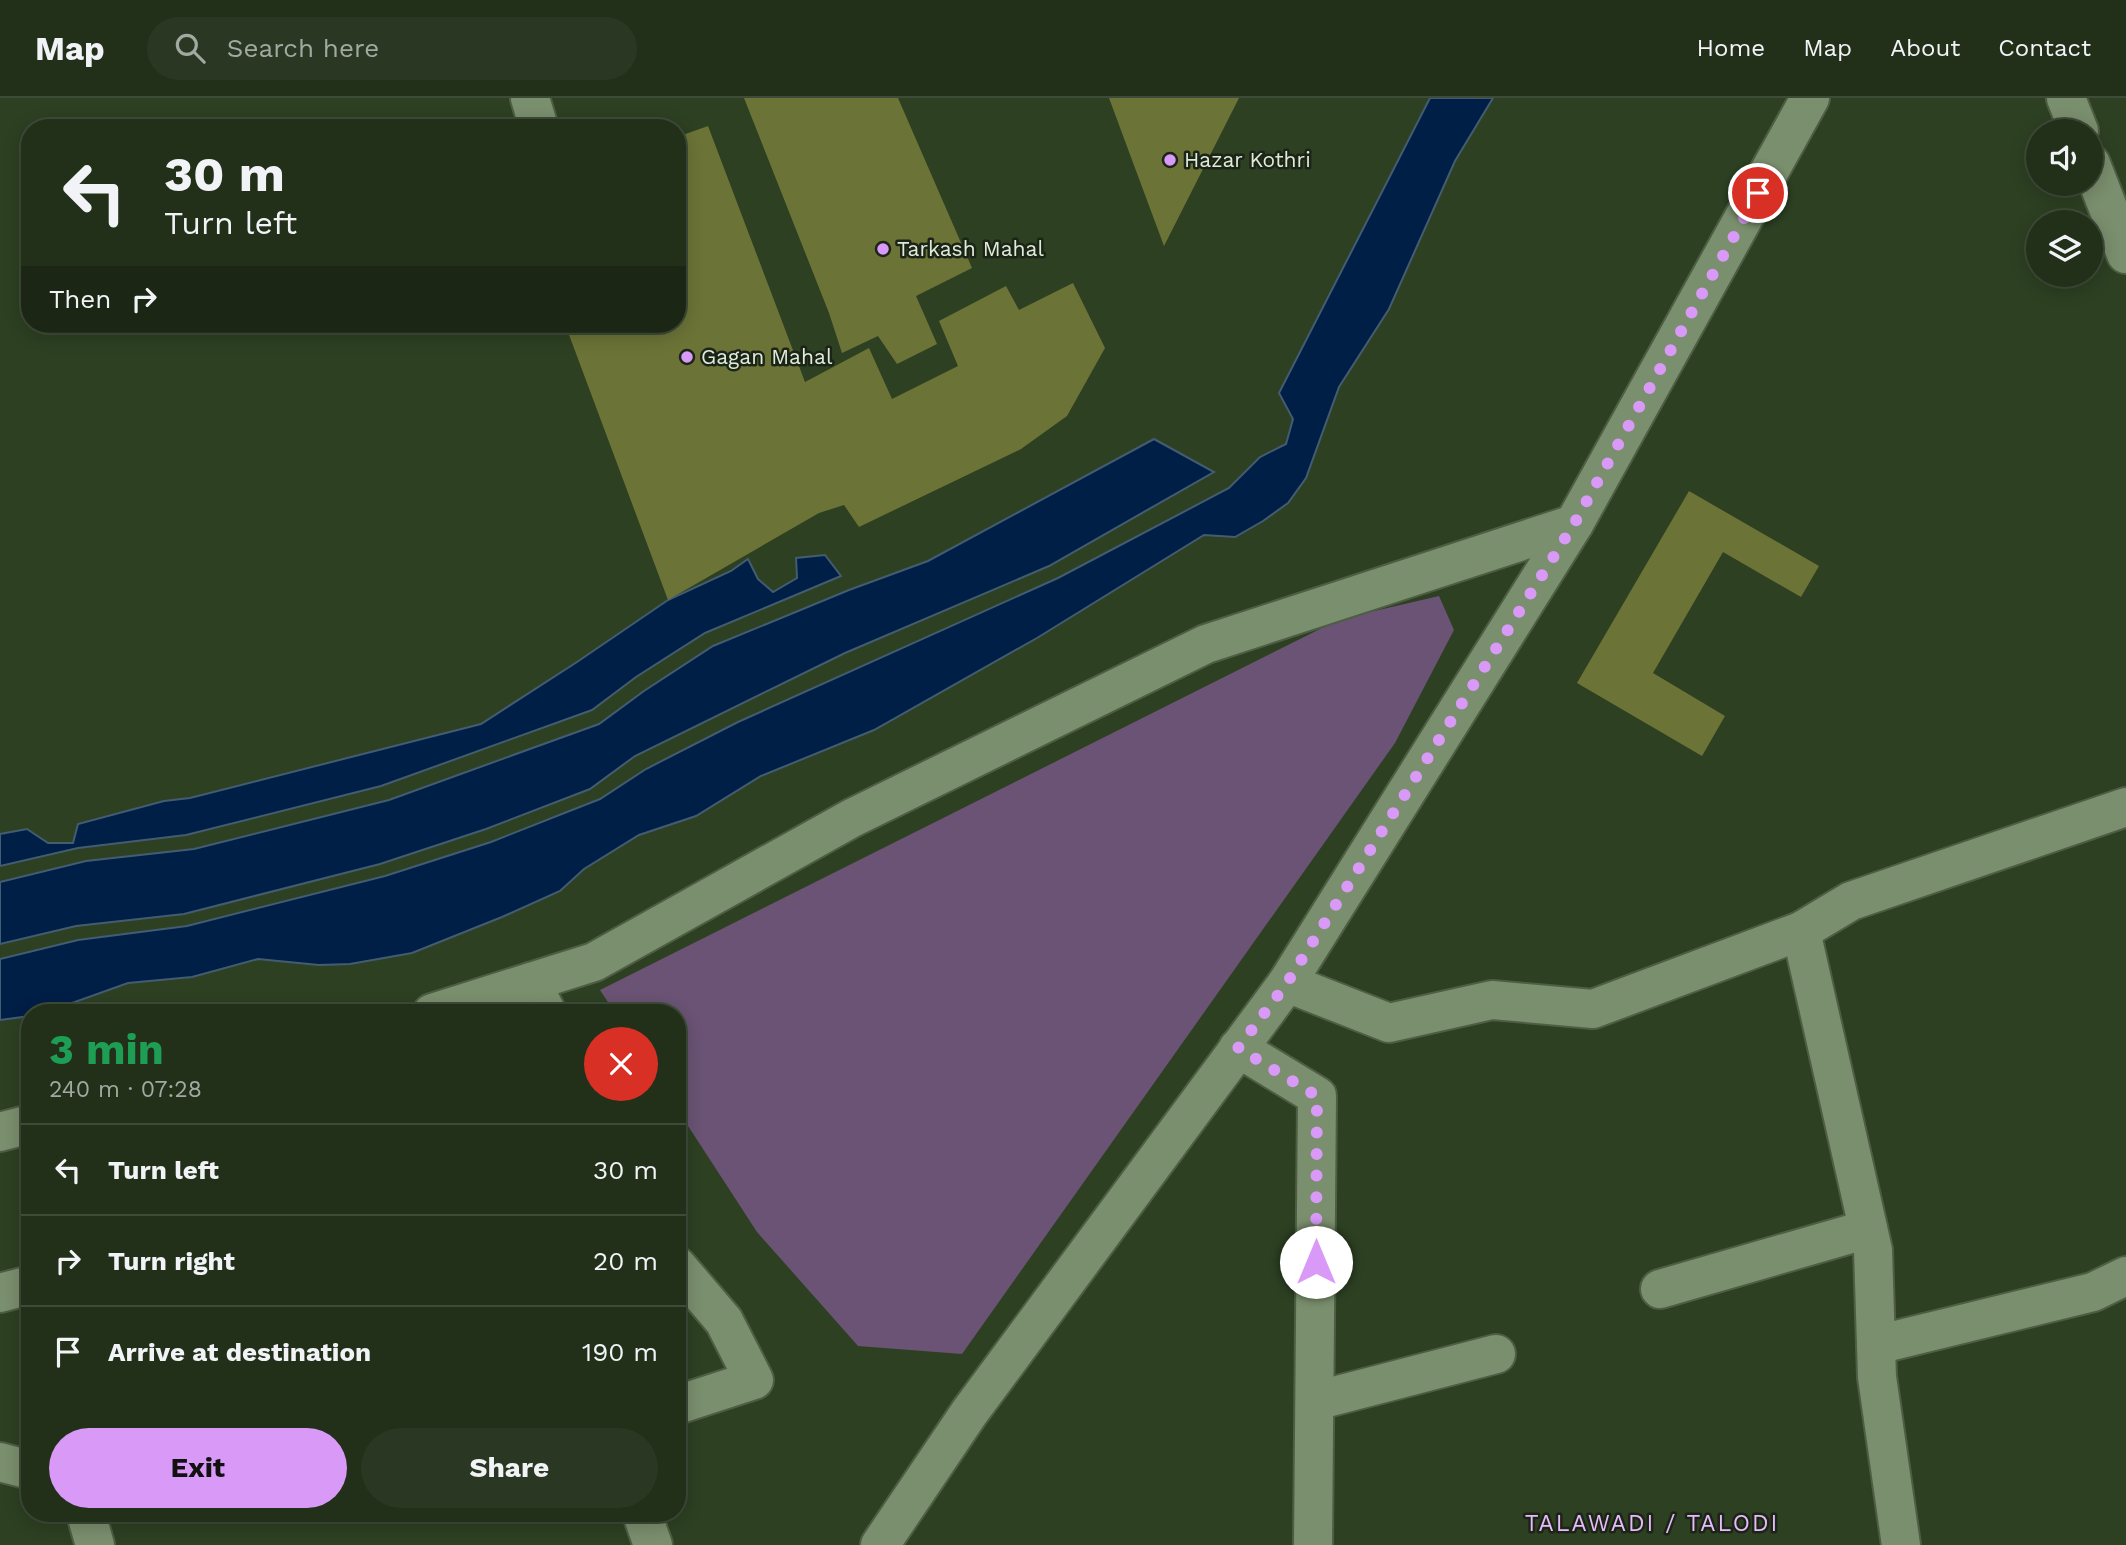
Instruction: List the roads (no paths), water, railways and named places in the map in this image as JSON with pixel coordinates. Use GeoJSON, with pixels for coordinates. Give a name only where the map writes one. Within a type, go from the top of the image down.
{"type":"FeatureCollection","features":[{"type":"Feature","properties":{"kind":"street"},"geometry":{"type":"LineString","coordinates":[[530,98],[536,119]]}},
{"type":"Feature","properties":{"kind":"street"},"geometry":{"type":"LineString","coordinates":[[880,1545],[969,1413],[1287,983],[1574,524],[1811,98]]}},
{"type":"Feature","properties":{"kind":"street"},"geometry":{"type":"LineString","coordinates":[[2066,98],[2074,119]]}},
{"type":"Feature","properties":{"kind":"street"},"geometry":{"type":"LineString","coordinates":[[2103,195],[2126,254]]}},
{"type":"Feature","properties":{"kind":"street"},"geometry":{"type":"LineString","coordinates":[[496,1004],[539,998],[594,961],[852,818],[1206,644],[1574,524]]}},
{"type":"Feature","properties":{"kind":"street"},"geometry":{"type":"LineString","coordinates":[[1287,983],[1389,1023],[1492,1000],[1593,1009],[1801,931],[1851,901],[2126,807]]}},
{"type":"Feature","properties":{"kind":"street"},"geometry":{"type":"LineString","coordinates":[[1801,931],[1873,1250],[1877,1377],[1901,1545]]}},
{"type":"Feature","properties":{"kind":"street"},"geometry":{"type":"LineString","coordinates":[[1238,1048],[1317,1096],[1313,1545]]}},
{"type":"Feature","properties":{"kind":"street"},"geometry":{"type":"LineString","coordinates":[[0,1132],[21,1126]]}},
{"type":"Feature","properties":{"kind":"street"},"geometry":{"type":"LineString","coordinates":[[1660,1289],[1868,1229]]}},
{"type":"Feature","properties":{"kind":"street"},"geometry":{"type":"LineString","coordinates":[[1877,1345],[2094,1292],[2126,1276]]}},
{"type":"Feature","properties":{"kind":"street"},"geometry":{"type":"LineString","coordinates":[[686,1277],[724,1321],[754,1380],[686,1402]]}},
{"type":"Feature","properties":{"kind":"street"},"geometry":{"type":"LineString","coordinates":[[0,1293],[21,1288]]}},
{"type":"Feature","properties":{"kind":"street"},"geometry":{"type":"LineString","coordinates":[[1315,1401],[1496,1354]]}},
{"type":"Feature","properties":{"kind":"street"},"geometry":{"type":"LineString","coordinates":[[0,1462],[21,1468]]}},
{"type":"Feature","properties":{"kind":"street"},"geometry":{"type":"LineString","coordinates":[[88,1522],[95,1545]]}},
{"type":"Feature","properties":{"kind":"street"},"geometry":{"type":"LineString","coordinates":[[645,1522],[653,1545]]}},
{"type":"Feature","properties":{"kind":"water"},"geometry":{"type":"Polygon","coordinates":[[[1430,98],[1493,98],[1455,161],[1389,309],[1339,387],[1306,478],[1288,503],[1263,521],[1235,537],[1204,535],[1037,638],[874,730],[761,776],[696,816],[639,835],[584,869],[560,891],[412,953],[350,964],[319,965],[258,959],[192,977],[128,983],[69,1004],[21,1004],[21,1017],[0,1020],[0,959],[78,940],[187,926],[385,876],[491,842],[600,799],[646,769],[738,722],[1058,578],[1229,488],[1260,457],[1286,444],[1293,419],[1279,393],[1430,98]]]}},
{"type":"Feature","properties":{"kind":"water"},"geometry":{"type":"Polygon","coordinates":[[[1154,439],[1214,472],[1049,566],[845,653],[635,756],[590,789],[486,829],[380,864],[184,914],[76,926],[0,944],[0,882],[86,861],[194,849],[389,800],[599,724],[713,646],[928,561],[1154,439]]]}},
{"type":"Feature","properties":{"kind":"water"},"geometry":{"type":"Polygon","coordinates":[[[825,555],[841,576],[705,633],[636,677],[592,710],[381,786],[186,835],[78,848],[0,866],[0,834],[27,829],[48,843],[73,843],[78,824],[481,724],[668,600],[731,571],[748,559],[758,579],[773,592],[797,578],[796,558],[825,555]]]}},
{"type":"Feature","properties":{"kind":"place","name":"Hazar Kothri"},"geometry":{"type":"Point","coordinates":[1170,160]}},
{"type":"Feature","properties":{"kind":"place","name":"Tarkash Mahal"},"geometry":{"type":"Point","coordinates":[883,249]}},
{"type":"Feature","properties":{"kind":"place","name":"Gagan Mahal"},"geometry":{"type":"Point","coordinates":[687,357]}},
{"type":"Feature","properties":{"kind":"district","name":"TALAWADI / TALODI"},"geometry":{"type":"Point","coordinates":[1652,1523]}}]}
